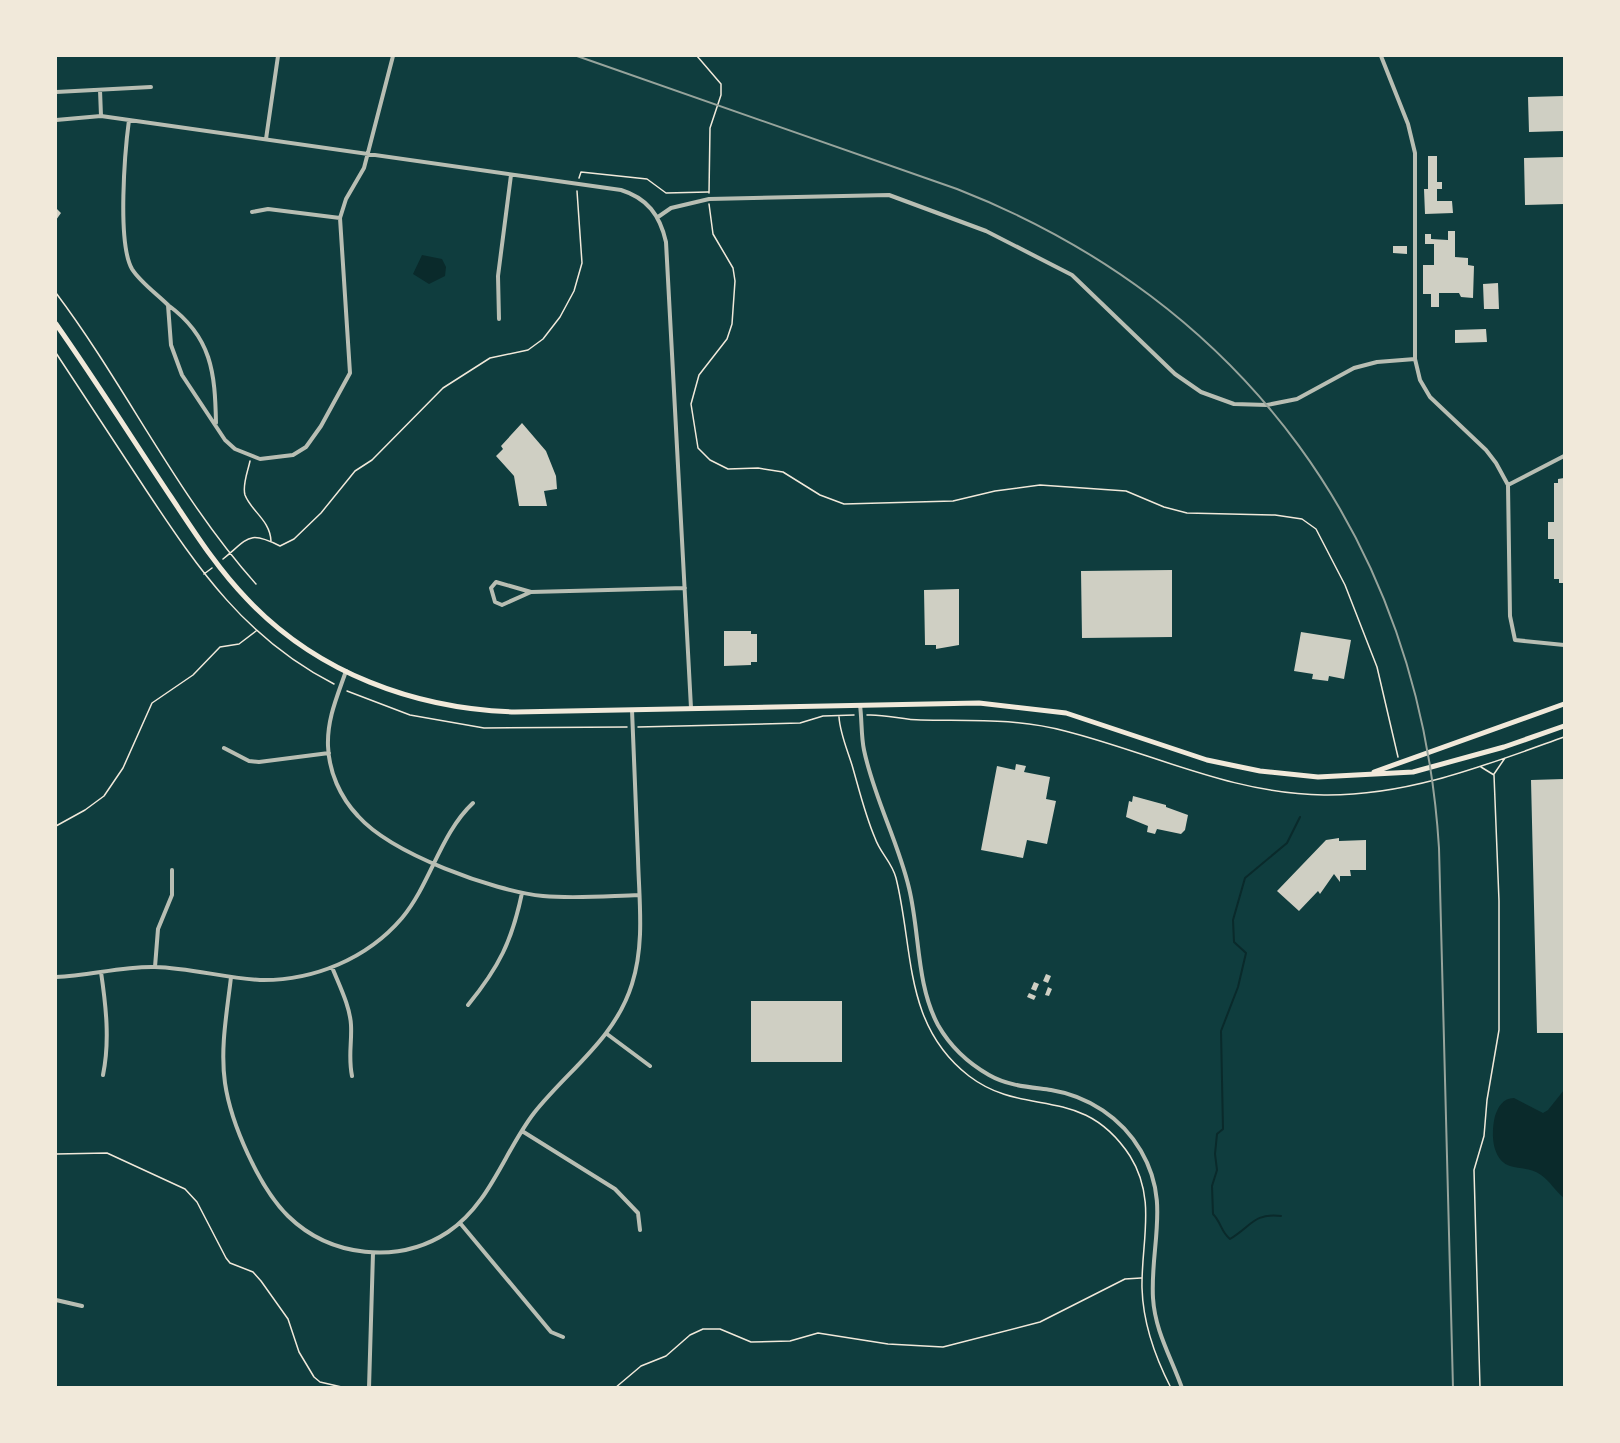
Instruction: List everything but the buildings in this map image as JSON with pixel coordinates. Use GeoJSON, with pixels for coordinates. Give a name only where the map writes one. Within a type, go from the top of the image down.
{"type":"FeatureCollection","features":[{"type":"Feature","properties":{"kind":"main road"},"geometry":{"type":"LineString","coordinates":[[56,324],[213,560],[248,601],[278,628],[346,671],[408,696],[460,708],[515,712],[978,703],[1066,713],[1207,760],[1242,768],[1318,777],[1370,773],[1401,774],[1504,747],[1564,726]]}},
{"type":"Feature","properties":{"kind":"main road"},"geometry":{"type":"LineString","coordinates":[[1370,773],[1564,704]]}},
{"type":"Feature","properties":{"kind":"street"},"geometry":{"type":"LineString","coordinates":[[266,139],[278,56]]}},
{"type":"Feature","properties":{"kind":"street"},"geometry":{"type":"LineString","coordinates":[[168,305],[171,345],[182,375],[225,440],[235,449],[260,459],[293,455],[306,447],[340,394],[350,373],[340,218],[346,199],[364,168],[393,56]]}},
{"type":"Feature","properties":{"kind":"street"},"geometry":{"type":"LineString","coordinates":[[1381,56],[1408,124],[1415,153],[1415,359],[1420,380],[1430,397],[1486,450],[1508,485],[1512,635],[1521,643],[1564,645]]}},
{"type":"Feature","properties":{"kind":"street"},"geometry":{"type":"LineString","coordinates":[[56,92],[151,87]]}},
{"type":"Feature","properties":{"kind":"street"},"geometry":{"type":"LineString","coordinates":[[100,90],[101,116]]}},
{"type":"Feature","properties":{"kind":"street"},"geometry":{"type":"LineString","coordinates":[[56,120],[101,116],[578,184],[634,194],[652,207],[658,217],[666,242],[691,708]]}},
{"type":"Feature","properties":{"kind":"street"},"geometry":{"type":"LineString","coordinates":[[129,120],[123,174],[126,246],[131,268],[168,305],[185,318],[207,350],[215,377],[216,424]]}},
{"type":"Feature","properties":{"kind":"street"},"geometry":{"type":"LineString","coordinates":[[499,319],[498,276],[511,175]]}},
{"type":"Feature","properties":{"kind":"street"},"geometry":{"type":"LineString","coordinates":[[658,217],[671,208],[709,199],[889,195],[935,210],[986,231],[1072,275],[1175,374],[1201,392],[1234,404],[1267,405],[1297,399],[1354,368],[1377,362],[1415,359]]}},
{"type":"Feature","properties":{"kind":"street"},"geometry":{"type":"LineString","coordinates":[[252,212],[268,209],[340,218]]}},
{"type":"Feature","properties":{"kind":"street"},"geometry":{"type":"LineString","coordinates":[[1508,485],[1564,456]]}},
{"type":"Feature","properties":{"kind":"street"},"geometry":{"type":"LineString","coordinates":[[531,592],[502,605],[495,602],[491,588],[496,582],[504,582],[531,592],[685,588]]}},
{"type":"Feature","properties":{"kind":"street"},"geometry":{"type":"LineString","coordinates":[[346,671],[330,717],[329,753],[340,791],[358,817],[381,836],[472,879],[522,893],[562,897],[639,895]]}},
{"type":"Feature","properties":{"kind":"street"},"geometry":{"type":"LineString","coordinates":[[860,705],[864,750],[910,890],[925,988],[938,1025],[951,1044],[978,1068],[1011,1084],[1074,1096],[1097,1106],[1131,1135],[1142,1152],[1155,1184],[1159,1202],[1153,1272],[1155,1314],[1168,1356],[1182,1386]]}},
{"type":"Feature","properties":{"kind":"street"},"geometry":{"type":"LineString","coordinates":[[231,977],[224,1065],[229,1101],[244,1143],[270,1193],[296,1222],[332,1244],[373,1253],[403,1251],[436,1239],[460,1223],[480,1202],[522,1131],[546,1099],[607,1034],[624,1004],[636,969],[640,933],[632,710]]}},
{"type":"Feature","properties":{"kind":"street"},"geometry":{"type":"LineString","coordinates":[[224,748],[249,761],[259,762],[329,753]]}},
{"type":"Feature","properties":{"kind":"street"},"geometry":{"type":"LineString","coordinates":[[56,977],[155,967],[231,977],[283,979],[332,968],[363,952],[390,930],[411,905],[459,816],[473,803]]}},
{"type":"Feature","properties":{"kind":"street"},"geometry":{"type":"LineString","coordinates":[[155,967],[158,929],[172,895],[172,870]]}},
{"type":"Feature","properties":{"kind":"street"},"geometry":{"type":"LineString","coordinates":[[468,1005],[504,955],[516,923],[522,893]]}},
{"type":"Feature","properties":{"kind":"street"},"geometry":{"type":"LineString","coordinates":[[332,968],[350,1014],[351,1035],[348,1056],[352,1076]]}},
{"type":"Feature","properties":{"kind":"street"},"geometry":{"type":"LineString","coordinates":[[101,972],[106,1007],[106,1059],[103,1075]]}},
{"type":"Feature","properties":{"kind":"street"},"geometry":{"type":"LineString","coordinates":[[607,1034],[650,1066]]}},
{"type":"Feature","properties":{"kind":"street"},"geometry":{"type":"LineString","coordinates":[[522,1131],[615,1189],[638,1213],[640,1230]]}},
{"type":"Feature","properties":{"kind":"street"},"geometry":{"type":"LineString","coordinates":[[460,1223],[551,1332],[563,1337]]}},
{"type":"Feature","properties":{"kind":"street"},"geometry":{"type":"LineString","coordinates":[[369,1388],[373,1253]]}},
{"type":"Feature","properties":{"kind":"street"},"geometry":{"type":"LineString","coordinates":[[56,1300],[82,1306]]}},
{"type":"Feature","properties":{"kind":"path"},"geometry":{"type":"LineString","coordinates":[[697,56],[721,84],[721,95],[710,128],[709,199],[713,234],[733,268],[735,281],[732,324],[727,339],[699,375],[691,404],[698,448],[710,460],[728,469],[758,468],[783,472],[820,495],[844,504],[953,501],[995,491],[1040,485],[1126,490],[1164,507],[1187,513],[1302,519],[1316,529],[1345,585],[1377,667],[1399,762]]}},
{"type":"Feature","properties":{"kind":"path"},"geometry":{"type":"LineString","coordinates":[[229,554],[251,537],[259,535],[271,542],[284,545],[294,539],[321,513],[355,471],[372,460],[443,388],[490,358],[528,350],[543,339],[560,317],[574,291],[582,263],[576,197],[581,172],[647,179],[666,193],[709,192]]}},
{"type":"Feature","properties":{"kind":"path"},"geometry":{"type":"LineString","coordinates":[[56,292],[92,341],[121,391],[229,554],[256,584]]}},
{"type":"Feature","properties":{"kind":"path"},"geometry":{"type":"LineString","coordinates":[[56,353],[203,574],[231,607],[256,631],[288,656],[340,687],[411,715],[496,729],[800,723],[823,716],[839,715],[889,715],[914,720],[1000,720],[1040,725],[1083,736],[1211,778],[1271,790],[1350,794],[1404,788],[1480,767],[1564,737]]}},
{"type":"Feature","properties":{"kind":"path"},"geometry":{"type":"LineString","coordinates":[[251,457],[244,488],[246,496],[261,514],[271,542]]}},
{"type":"Feature","properties":{"kind":"path"},"geometry":{"type":"LineString","coordinates":[[56,826],[86,810],[104,796],[123,768],[152,703],[193,675],[220,647],[239,644],[256,631]]}},
{"type":"Feature","properties":{"kind":"path"},"geometry":{"type":"LineString","coordinates":[[839,715],[869,825],[896,878],[914,992],[923,1017],[936,1040],[970,1077],[1015,1099],[1043,1101],[1079,1111],[1101,1124],[1116,1138],[1143,1181],[1147,1203],[1142,1278],[1145,1314],[1153,1345],[1171,1388]]}},
{"type":"Feature","properties":{"kind":"path"},"geometry":{"type":"LineString","coordinates":[[1480,1388],[1474,1170],[1484,1136],[1487,1100],[1499,1030],[1499,901],[1494,775],[1505,758]]}},
{"type":"Feature","properties":{"kind":"path"},"geometry":{"type":"LineString","coordinates":[[1480,767],[1494,775]]}},
{"type":"Feature","properties":{"kind":"path"},"geometry":{"type":"LineString","coordinates":[[1401,774],[1404,788]]}},
{"type":"Feature","properties":{"kind":"path"},"geometry":{"type":"LineString","coordinates":[[56,1154],[107,1153],[192,1195],[226,1258],[230,1263],[253,1272],[288,1319],[299,1352],[314,1377],[320,1382],[346,1388]]}},
{"type":"Feature","properties":{"kind":"path"},"geometry":{"type":"LineString","coordinates":[[615,1388],[641,1366],[666,1356],[690,1335],[703,1329],[720,1329],[751,1342],[781,1342],[818,1333],[888,1344],[943,1347],[1045,1320],[1125,1279],[1142,1278]]}},
{"type":"Feature","properties":{"kind":"water"},"geometry":{"type":"Polygon","coordinates":[[[422,255],[442,259],[446,267],[445,276],[429,284],[413,274],[422,255]]]}},
{"type":"Feature","properties":{"kind":"water"},"geometry":{"type":"Polygon","coordinates":[[[1564,1090],[1564,1198],[1537,1173],[1510,1166],[1504,1162],[1496,1151],[1493,1130],[1495,1116],[1504,1101],[1514,1098],[1543,1113],[1564,1090]]]}},
{"type":"Feature","properties":{"kind":"waterway"},"geometry":{"type":"LineString","coordinates":[[1281,1216],[1264,1216],[1230,1239],[1213,1214],[1212,1186],[1217,1170],[1215,1154],[1217,1134],[1223,1129],[1221,1031],[1238,987],[1246,953],[1234,942],[1233,920],[1245,878],[1287,843],[1300,817]]}},
{"type":"Feature","properties":{"kind":"railway"},"geometry":{"type":"LineString","coordinates":[[577,56],[957,189],[1059,237],[1151,296],[1231,366],[1298,445],[1354,534],[1396,631],[1425,736],[1439,848],[1453,1388]]}}]}
